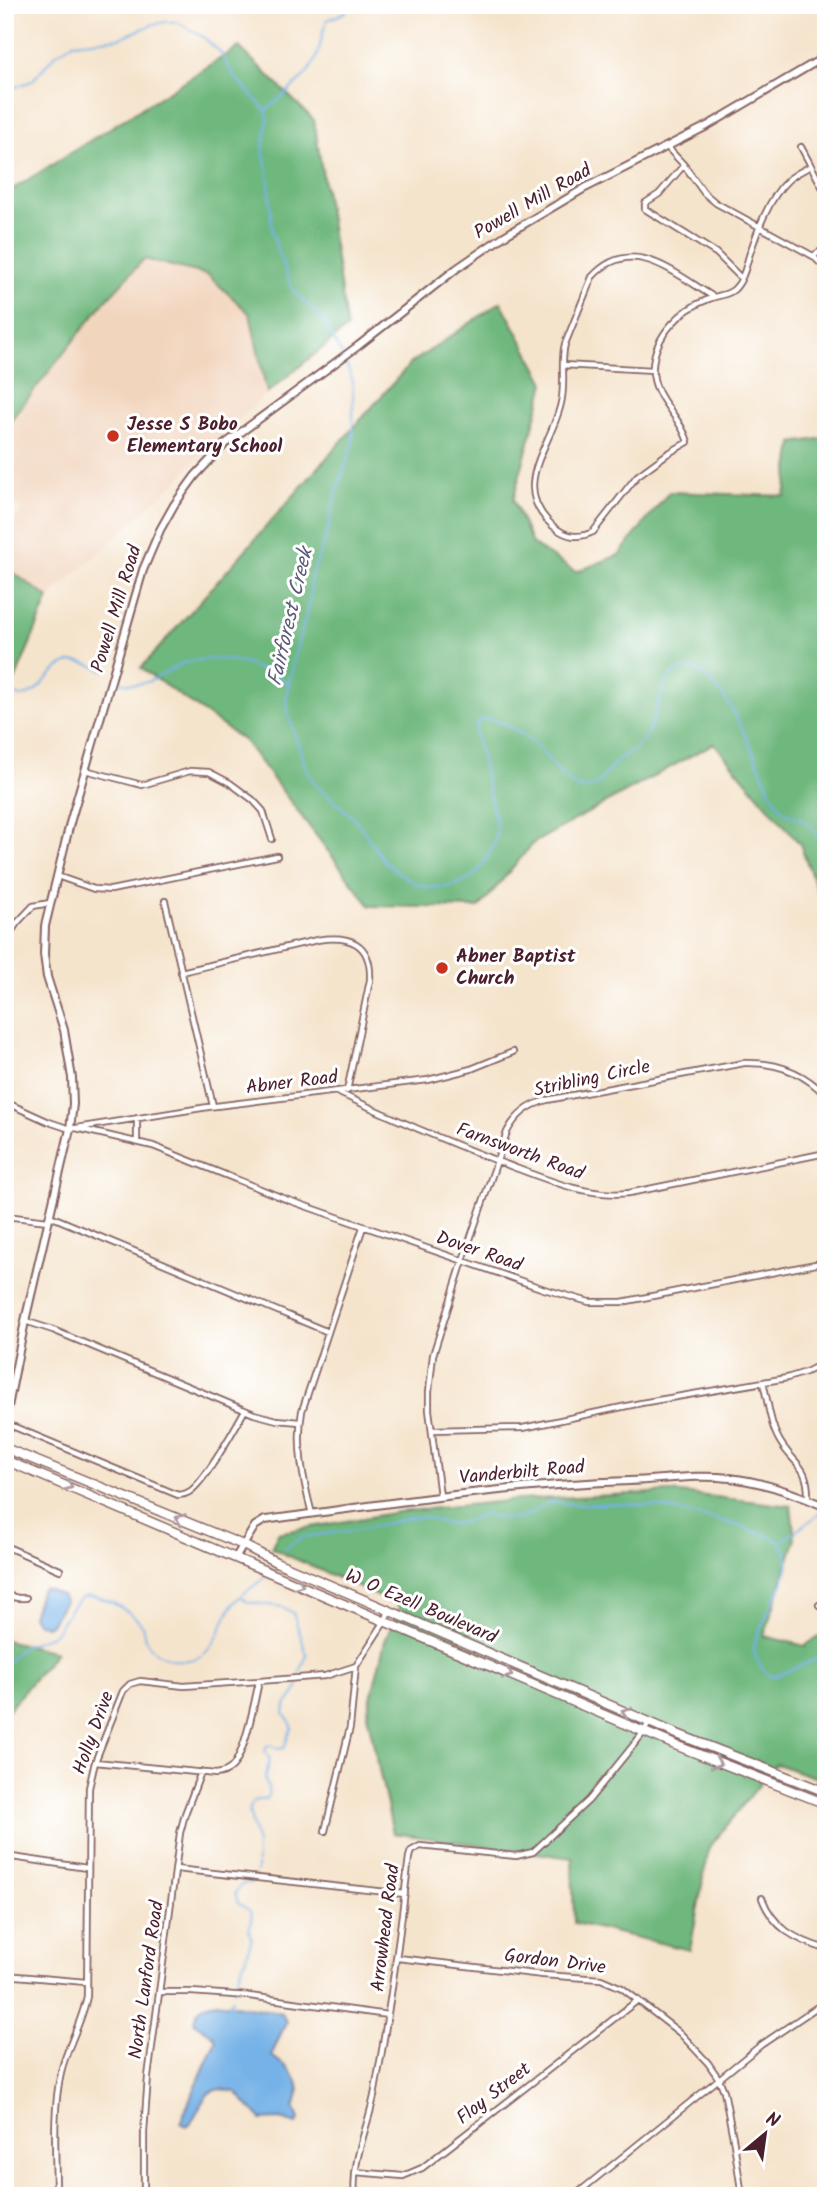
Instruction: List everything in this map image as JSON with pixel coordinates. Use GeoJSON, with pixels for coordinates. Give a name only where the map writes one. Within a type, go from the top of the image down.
{"type":"FeatureCollection","features":[{"type":"Feature","properties":{"kind":"main road","name":"W O Ezell Boulevard"},"geometry":{"type":"LineString","coordinates":[[5,1448],[243,1545],[276,1562],[649,1722],[826,1792]]}},
{"type":"Feature","properties":{"kind":"main road","name":"W O Ezell Boulevard"},"geometry":{"type":"LineString","coordinates":[[5,1461],[739,1772],[826,1804]]}},
{"type":"Feature","properties":{"kind":"main road"},"geometry":{"type":"LineString","coordinates":[[739,1772],[743,1761]]}},
{"type":"Feature","properties":{"kind":"street","name":"Powell Mill Road"},"geometry":{"type":"LineString","coordinates":[[5,1423],[48,1218],[73,1128],[72,1078],[64,1030],[45,967],[44,941],[57,876],[85,770],[143,570],[174,505],[195,476],[225,444],[490,245],[585,188],[667,147],[826,56]]}},
{"type":"Feature","properties":{"kind":"street"},"geometry":{"type":"LineString","coordinates":[[667,147],[708,197],[813,256],[826,269]]}},
{"type":"Feature","properties":{"kind":"street"},"geometry":{"type":"LineString","coordinates":[[801,147],[826,194]]}},
{"type":"Feature","properties":{"kind":"street"},"geometry":{"type":"LineString","coordinates":[[684,165],[659,194],[645,203],[645,209],[716,253],[742,278]]}},
{"type":"Feature","properties":{"kind":"street"},"geometry":{"type":"LineString","coordinates":[[713,297],[649,259],[637,256],[615,260],[599,270],[587,286],[565,344],[564,385],[559,411],[536,461],[533,483],[538,506],[560,531],[573,536],[593,532],[637,477],[688,442],[681,425],[662,401],[654,380],[656,349],[670,326],[690,308],[734,289],[742,278],[759,226],[783,185],[792,176],[811,166]]}},
{"type":"Feature","properties":{"kind":"street"},"geometry":{"type":"LineString","coordinates":[[813,256],[826,248]]}},
{"type":"Feature","properties":{"kind":"street"},"geometry":{"type":"LineString","coordinates":[[563,365],[653,370]]}},
{"type":"Feature","properties":{"kind":"street"},"geometry":{"type":"LineString","coordinates":[[85,770],[142,785],[190,771],[209,772],[253,800],[262,810],[272,839]]}},
{"type":"Feature","properties":{"kind":"street"},"geometry":{"type":"LineString","coordinates":[[57,876],[94,889],[111,890],[277,856]]}},
{"type":"Feature","properties":{"kind":"street"},"geometry":{"type":"LineString","coordinates":[[165,901],[214,1106]]}},
{"type":"Feature","properties":{"kind":"street"},"geometry":{"type":"LineString","coordinates":[[5,941],[33,906],[51,903]]}},
{"type":"Feature","properties":{"kind":"street"},"geometry":{"type":"LineString","coordinates":[[181,972],[316,940],[339,937],[353,941],[363,950],[371,971],[347,1090]]}},
{"type":"Feature","properties":{"kind":"street","name":"Abner Road"},"geometry":{"type":"LineString","coordinates":[[73,1128],[214,1106],[428,1080],[471,1069],[513,1052]]}},
{"type":"Feature","properties":{"kind":"street","name":"Stribling Circle"},"geometry":{"type":"LineString","coordinates":[[440,1496],[429,1392],[433,1355],[462,1261],[507,1132],[516,1117],[530,1106],[547,1100],[756,1062],[779,1066],[798,1074],[826,1096]]}},
{"type":"Feature","properties":{"kind":"street","name":"Farnsworth Road"},"geometry":{"type":"LineString","coordinates":[[337,1092],[497,1161],[591,1192],[617,1195],[826,1153]]}},
{"type":"Feature","properties":{"kind":"street","name":"Dover Road"},"geometry":{"type":"LineString","coordinates":[[5,1102],[50,1122],[137,1142],[200,1163],[288,1200],[363,1227],[556,1293],[600,1303],[622,1302],[826,1262]]}},
{"type":"Feature","properties":{"kind":"street"},"geometry":{"type":"LineString","coordinates":[[137,1118],[137,1142]]}},
{"type":"Feature","properties":{"kind":"street"},"geometry":{"type":"LineString","coordinates":[[5,1216],[48,1218],[328,1332]]}},
{"type":"Feature","properties":{"kind":"street"},"geometry":{"type":"LineString","coordinates":[[312,1514],[302,1462],[300,1422],[363,1227]]}},
{"type":"Feature","properties":{"kind":"street"},"geometry":{"type":"LineString","coordinates":[[25,1321],[53,1330],[265,1418],[300,1422]]}},
{"type":"Feature","properties":{"kind":"street"},"geometry":{"type":"LineString","coordinates":[[432,1430],[508,1430],[531,1427],[796,1376],[826,1362]]}},
{"type":"Feature","properties":{"kind":"street"},"geometry":{"type":"LineString","coordinates":[[763,1382],[774,1429],[783,1447],[803,1469],[808,1484],[808,1499]]}},
{"type":"Feature","properties":{"kind":"street"},"geometry":{"type":"LineString","coordinates":[[5,1423],[178,1494],[184,1494],[194,1488],[245,1410]]}},
{"type":"Feature","properties":{"kind":"street","name":"Vanderbilt Road"},"geometry":{"type":"LineString","coordinates":[[236,1558],[255,1526],[261,1522],[440,1496],[708,1476],[768,1485],[822,1506]]}},
{"type":"Feature","properties":{"kind":"street"},"geometry":{"type":"LineString","coordinates":[[5,1546],[60,1570]]}},
{"type":"Feature","properties":{"kind":"street"},"geometry":{"type":"LineString","coordinates":[[5,1595],[26,1598]]}},
{"type":"Feature","properties":{"kind":"street"},"geometry":{"type":"LineString","coordinates":[[818,1605],[826,1600]]}},
{"type":"Feature","properties":{"kind":"street"},"geometry":{"type":"LineString","coordinates":[[326,1830],[350,1727],[356,1666],[389,1611]]}},
{"type":"Feature","properties":{"kind":"street","name":"Holly Drive"},"geometry":{"type":"LineString","coordinates":[[56,2196],[59,2083],[65,2059],[85,2010],[87,1996],[89,1788],[95,1762],[121,1695],[130,1684],[140,1681],[184,1686],[259,1681],[325,1676],[356,1666]]}},
{"type":"Feature","properties":{"kind":"street"},"geometry":{"type":"LineString","coordinates":[[95,1762],[222,1773],[234,1764],[250,1721],[259,1681]]}},
{"type":"Feature","properties":{"kind":"street","name":"Arrowhead Road"},"geometry":{"type":"LineString","coordinates":[[355,2196],[355,2172],[374,2095],[398,1958],[410,1854],[416,1847],[516,1856],[536,1849],[589,1800],[644,1732],[649,1722]]}},
{"type":"Feature","properties":{"kind":"street","name":"North Lanford Road"},"geometry":{"type":"LineString","coordinates":[[144,2196],[146,2105],[182,1823],[201,1772]]}},
{"type":"Feature","properties":{"kind":"street"},"geometry":{"type":"LineString","coordinates":[[5,1856],[87,1868]]}},
{"type":"Feature","properties":{"kind":"street"},"geometry":{"type":"LineString","coordinates":[[176,1869],[405,1894]]}},
{"type":"Feature","properties":{"kind":"street"},"geometry":{"type":"LineString","coordinates":[[762,1898],[770,1916],[782,1928],[826,1949]]}},
{"type":"Feature","properties":{"kind":"street","name":"Gordon Drive"},"geometry":{"type":"LineString","coordinates":[[398,1958],[601,1979],[617,1984],[688,2040],[719,2079],[732,2130],[742,2196]]}},
{"type":"Feature","properties":{"kind":"street"},"geometry":{"type":"LineString","coordinates":[[5,1975],[86,1982]]}},
{"type":"Feature","properties":{"kind":"street"},"geometry":{"type":"LineString","coordinates":[[160,1992],[242,1995],[388,2015]]}},
{"type":"Feature","properties":{"kind":"street","name":"Floy Street"},"geometry":{"type":"LineString","coordinates":[[355,2172],[403,2176],[422,2168],[638,2000]]}},
{"type":"Feature","properties":{"kind":"street"},"geometry":{"type":"LineString","coordinates":[[574,2196],[761,2045],[826,2001]]}},
{"type":"Feature","properties":{"kind":"shaded area","name":"Jesse S Bobo Elementary School"},"geometry":{"type":"Polygon","coordinates":[[[144,259],[208,275],[250,314],[267,393],[176,482],[49,598],[5,567],[5,536],[22,510],[5,495],[5,427],[106,300],[144,259]]]}},
{"type":"Feature","properties":{"kind":"green space"},"geometry":{"type":"Polygon","coordinates":[[[239,47],[314,120],[347,328],[267,393],[250,314],[208,275],[144,259],[106,300],[5,427],[5,194],[239,47]]]}},
{"type":"Feature","properties":{"kind":"green space"},"geometry":{"type":"Polygon","coordinates":[[[501,302],[545,383],[513,500],[532,544],[576,572],[619,555],[669,492],[785,496],[793,443],[826,438],[826,914],[800,844],[714,743],[533,843],[479,908],[370,906],[244,741],[141,668],[410,364],[501,302]]]}},
{"type":"Feature","properties":{"kind":"green space"},"geometry":{"type":"Polygon","coordinates":[[[5,567],[49,598],[5,704],[5,567]]]}},
{"type":"Feature","properties":{"kind":"green space"},"geometry":{"type":"Polygon","coordinates":[[[671,1492],[791,1506],[795,1541],[764,1636],[805,1646],[826,1631],[826,1781],[776,1764],[709,1847],[690,1950],[574,1923],[572,1858],[393,1833],[367,1714],[385,1641],[400,1606],[271,1548],[278,1533],[398,1512],[517,1500],[671,1492]]]}},
{"type":"Feature","properties":{"kind":"green space"},"geometry":{"type":"Polygon","coordinates":[[[5,1640],[56,1652],[5,1714],[5,1640]]]}},
{"type":"Feature","properties":{"kind":"water"},"geometry":{"type":"Polygon","coordinates":[[[44,1588],[62,1595],[65,1601],[51,1624],[46,1626],[36,1623],[32,1616],[44,1588]]]}},
{"type":"Feature","properties":{"kind":"water"},"geometry":{"type":"Polygon","coordinates":[[[216,2002],[282,2013],[286,2022],[272,2054],[291,2072],[298,2084],[298,2099],[294,2107],[299,2119],[297,2124],[280,2119],[261,2120],[236,2092],[221,2089],[210,2092],[190,2125],[180,2123],[216,2040],[195,2023],[196,2015],[204,2006],[216,2002]]]}},
{"type":"Feature","properties":{"kind":"waterway"},"geometry":{"type":"LineString","coordinates":[[267,110],[309,70],[320,48],[327,20],[346,12],[347,5]]}},
{"type":"Feature","properties":{"kind":"waterway","name":"Fairforest Creek"},"geometry":{"type":"LineString","coordinates":[[5,91],[32,81],[56,54],[73,43],[120,38],[166,22],[177,22],[203,37],[220,52],[233,75],[266,111],[268,118],[263,149],[269,181],[272,231],[278,252],[293,291],[323,319],[342,355]]}},
{"type":"Feature","properties":{"kind":"waterway","name":"Fairforest Creek"},"geometry":{"type":"LineString","coordinates":[[345,360],[353,382],[353,443],[337,490],[326,537],[311,577],[309,607],[296,649],[286,698],[289,717],[306,769],[315,784],[355,819],[385,862],[414,883],[426,887],[448,887],[470,879],[488,857],[496,839],[496,823],[475,731],[478,722],[484,719],[502,722],[534,744],[571,783],[580,788],[591,788],[600,782],[617,761],[642,742],[649,731],[667,681],[672,675],[687,668],[702,674],[717,688],[730,707],[778,805],[809,825],[826,848]]}},
{"type":"Feature","properties":{"kind":"waterway"},"geometry":{"type":"LineString","coordinates":[[119,682],[144,683],[184,663],[224,659],[268,672],[289,683]]}},
{"type":"Feature","properties":{"kind":"waterway"},"geometry":{"type":"LineString","coordinates":[[5,690],[19,696],[31,694],[53,672],[72,662],[86,663],[104,671]]}},
{"type":"Feature","properties":{"kind":"waterway"},"geometry":{"type":"LineString","coordinates":[[285,1549],[302,1537],[363,1529],[410,1518],[422,1517],[449,1524],[483,1515],[513,1520],[548,1503],[557,1502],[660,1507],[727,1522],[780,1542],[788,1555],[788,1564],[783,1582],[753,1644],[755,1656],[766,1674],[773,1677],[826,1655]]}},
{"type":"Feature","properties":{"kind":"waterway"},"geometry":{"type":"LineString","coordinates":[[781,1542],[821,1510]]}},
{"type":"Feature","properties":{"kind":"waterway"},"geometry":{"type":"LineString","coordinates":[[5,1665],[24,1646],[54,1633],[72,1607],[86,1597],[103,1599],[136,1618],[149,1645],[161,1655],[177,1660],[194,1659],[212,1645],[235,1602],[264,1578]]}},
{"type":"Feature","properties":{"kind":"waterway"},"geometry":{"type":"LineString","coordinates":[[242,1597],[248,1602],[283,1607],[293,1613],[307,1655],[300,1673]]}},
{"type":"Feature","properties":{"kind":"waterway"},"geometry":{"type":"LineString","coordinates":[[257,1872],[257,1845],[249,1810],[253,1801],[266,1799],[268,1796],[265,1780],[270,1759],[265,1752],[266,1748],[269,1745],[284,1748],[292,1729],[284,1714],[285,1709],[299,1683]]}},
{"type":"Feature","properties":{"kind":"waterway"},"geometry":{"type":"LineString","coordinates":[[234,1990],[252,1939],[249,1929],[252,1921],[250,1911],[238,1903],[235,1893],[241,1885],[254,1881]]}},
{"type":"Feature","properties":{"kind":"waterway"},"geometry":{"type":"LineString","coordinates":[[229,2006],[232,1999]]}},
{"type":"Feature","properties":{"kind":"place","name":"Jesse S Bobo Elementary School"},"geometry":{"type":"Point","coordinates":[113,436]}},
{"type":"Feature","properties":{"kind":"place","name":"Abner Baptist Church"},"geometry":{"type":"Point","coordinates":[442,968]}}]}
